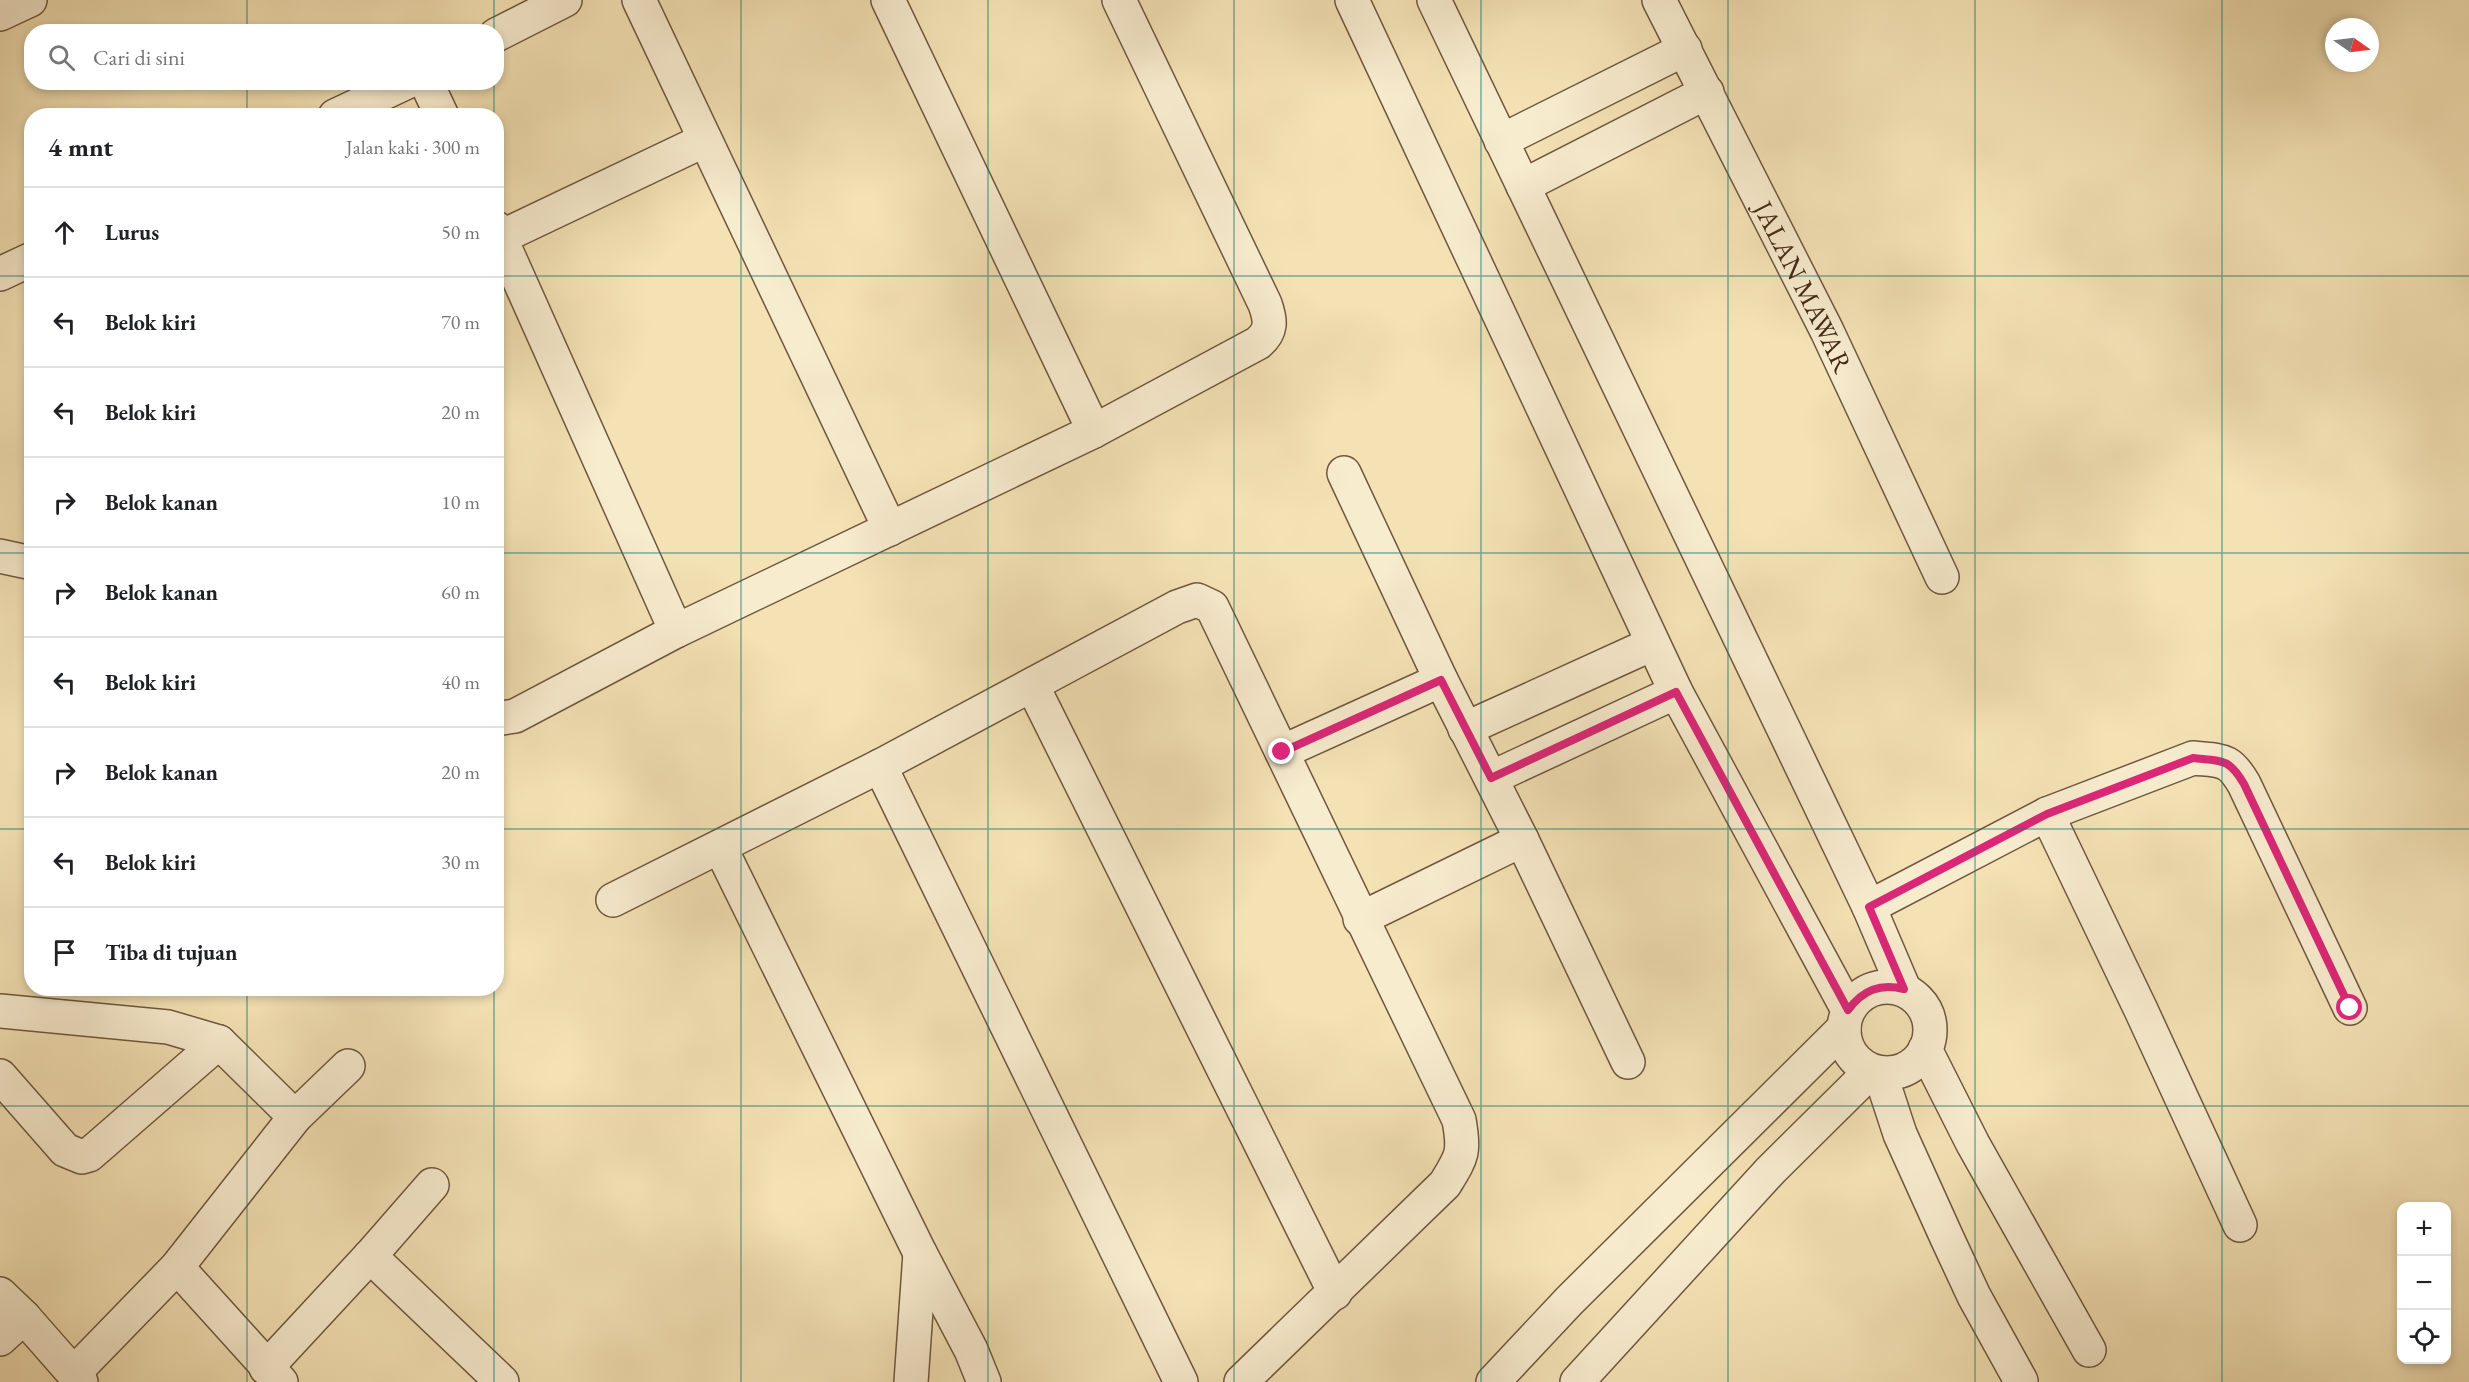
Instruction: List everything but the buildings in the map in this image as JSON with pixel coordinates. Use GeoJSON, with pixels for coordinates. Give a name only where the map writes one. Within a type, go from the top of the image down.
{"type":"FeatureCollection","features":[{"type":"Feature","properties":{"kind":"street"},"geometry":{"type":"LineString","coordinates":[[0,14],[30,0]]}},
{"type":"Feature","properties":{"kind":"street"},"geometry":{"type":"LineString","coordinates":[[507,20],[565,0]]}},
{"type":"Feature","properties":{"kind":"street"},"geometry":{"type":"LineString","coordinates":[[639,0],[890,529]]}},
{"type":"Feature","properties":{"kind":"street"},"geometry":{"type":"LineString","coordinates":[[888,0],[1094,431]]}},
{"type":"Feature","properties":{"kind":"street"},"geometry":{"type":"LineString","coordinates":[[504,718],[515,716],[676,631],[1094,431],[1258,343],[1267,335],[1270,317],[1265,304],[1119,0]]}},
{"type":"Feature","properties":{"kind":"street"},"geometry":{"type":"LineString","coordinates":[[1352,0],[1652,644],[1846,1019],[1845,1042],[1851,1054],[1860,1064],[1876,1072],[1898,1072],[1914,1064],[1925,1049],[1929,1038],[1928,1014],[1914,995],[1904,989],[1872,988],[1862,994],[1846,1019],[1569,1301],[1493,1382]]}},
{"type":"Feature","properties":{"kind":"street"},"geometry":{"type":"LineString","coordinates":[[1434,0],[1869,907],[1904,989]]}},
{"type":"Feature","properties":{"kind":"street","name":"JALAN MAWAR"},"geometry":{"type":"LineString","coordinates":[[1665,2],[1685,49],[1827,331],[1942,577]]}},
{"type":"Feature","properties":{"kind":"street"},"geometry":{"type":"LineString","coordinates":[[1501,141],[1685,49]]}},
{"type":"Feature","properties":{"kind":"street"},"geometry":{"type":"LineString","coordinates":[[352,108],[390,90]]}},
{"type":"Feature","properties":{"kind":"street"},"geometry":{"type":"LineString","coordinates":[[430,90],[438,108]]}},
{"type":"Feature","properties":{"kind":"street"},"geometry":{"type":"LineString","coordinates":[[1523,186],[1707,92]]}},
{"type":"Feature","properties":{"kind":"street"},"geometry":{"type":"LineString","coordinates":[[504,231],[705,140]]}},
{"type":"Feature","properties":{"kind":"street"},"geometry":{"type":"LineString","coordinates":[[504,244],[676,631]]}},
{"type":"Feature","properties":{"kind":"street"},"geometry":{"type":"LineString","coordinates":[[0,274],[24,263]]}},
{"type":"Feature","properties":{"kind":"street"},"geometry":{"type":"LineString","coordinates":[[1344,473],[1441,680],[1522,840],[1628,1062]]}},
{"type":"Feature","properties":{"kind":"street"},"geometry":{"type":"LineString","coordinates":[[0,556],[24,561]]}},
{"type":"Feature","properties":{"kind":"street"},"geometry":{"type":"LineString","coordinates":[[613,900],[880,766],[1177,607],[1197,600],[1212,608],[1360,919],[1459,1120],[1462,1139],[1462,1156],[1445,1184],[1241,1382]]}},
{"type":"Feature","properties":{"kind":"street"},"geometry":{"type":"LineString","coordinates":[[1465,729],[1652,644]]}},
{"type":"Feature","properties":{"kind":"street"},"geometry":{"type":"LineString","coordinates":[[1282,752],[1441,680]]}},
{"type":"Feature","properties":{"kind":"street"},"geometry":{"type":"LineString","coordinates":[[1032,685],[1335,1293]]}},
{"type":"Feature","properties":{"kind":"street"},"geometry":{"type":"LineString","coordinates":[[1491,778],[1676,692]]}},
{"type":"Feature","properties":{"kind":"street"},"geometry":{"type":"LineString","coordinates":[[1869,907],[2047,814],[2193,758],[2218,760],[2234,767],[2244,784],[2350,1008]]}},
{"type":"Feature","properties":{"kind":"street"},"geometry":{"type":"LineString","coordinates":[[880,766],[1181,1382]]}},
{"type":"Feature","properties":{"kind":"street"},"geometry":{"type":"LineString","coordinates":[[2047,814],[2240,1225]]}},
{"type":"Feature","properties":{"kind":"street"},"geometry":{"type":"LineString","coordinates":[[1360,919],[1522,840]]}},
{"type":"Feature","properties":{"kind":"street"},"geometry":{"type":"LineString","coordinates":[[720,847],[920,1253],[971,1350],[984,1382]]}},
{"type":"Feature","properties":{"kind":"street"},"geometry":{"type":"LineString","coordinates":[[0,1011],[168,1027],[219,1042],[295,1117]]}},
{"type":"Feature","properties":{"kind":"street"},"geometry":{"type":"LineString","coordinates":[[0,1076],[65,1150],[82,1157],[89,1155],[219,1042]]}},
{"type":"Feature","properties":{"kind":"street"},"geometry":{"type":"LineString","coordinates":[[1925,1049],[1973,1144],[2089,1350]]}},
{"type":"Feature","properties":{"kind":"street"},"geometry":{"type":"LineString","coordinates":[[0,1294],[24,1317],[78,1378],[177,1267],[295,1117],[348,1066]]}},
{"type":"Feature","properties":{"kind":"street"},"geometry":{"type":"LineString","coordinates":[[1876,1072],[1900,1134],[1974,1296],[2021,1381]]}},
{"type":"Feature","properties":{"kind":"street"},"geometry":{"type":"LineString","coordinates":[[1577,1382],[1771,1170],[1876,1072]]}},
{"type":"Feature","properties":{"kind":"street"},"geometry":{"type":"LineString","coordinates":[[177,1267],[273,1375],[370,1256],[432,1185]]}},
{"type":"Feature","properties":{"kind":"street"},"geometry":{"type":"LineString","coordinates":[[910,1382],[920,1253]]}},
{"type":"Feature","properties":{"kind":"street"},"geometry":{"type":"LineString","coordinates":[[370,1256],[502,1382]]}},
{"type":"Feature","properties":{"kind":"street"},"geometry":{"type":"LineString","coordinates":[[0,1340],[24,1317]]}},
{"type":"Feature","properties":{"kind":"route"},"geometry":{"type":"LineString","coordinates":[[1282,752],[1441,680],[1491,778],[1676,692],[1848,1010],[1854,1001],[1872,988],[1904,989],[1869,907],[2047,814],[2193,758],[2218,760],[2234,767],[2244,784],[2350,1008]]}}]}
